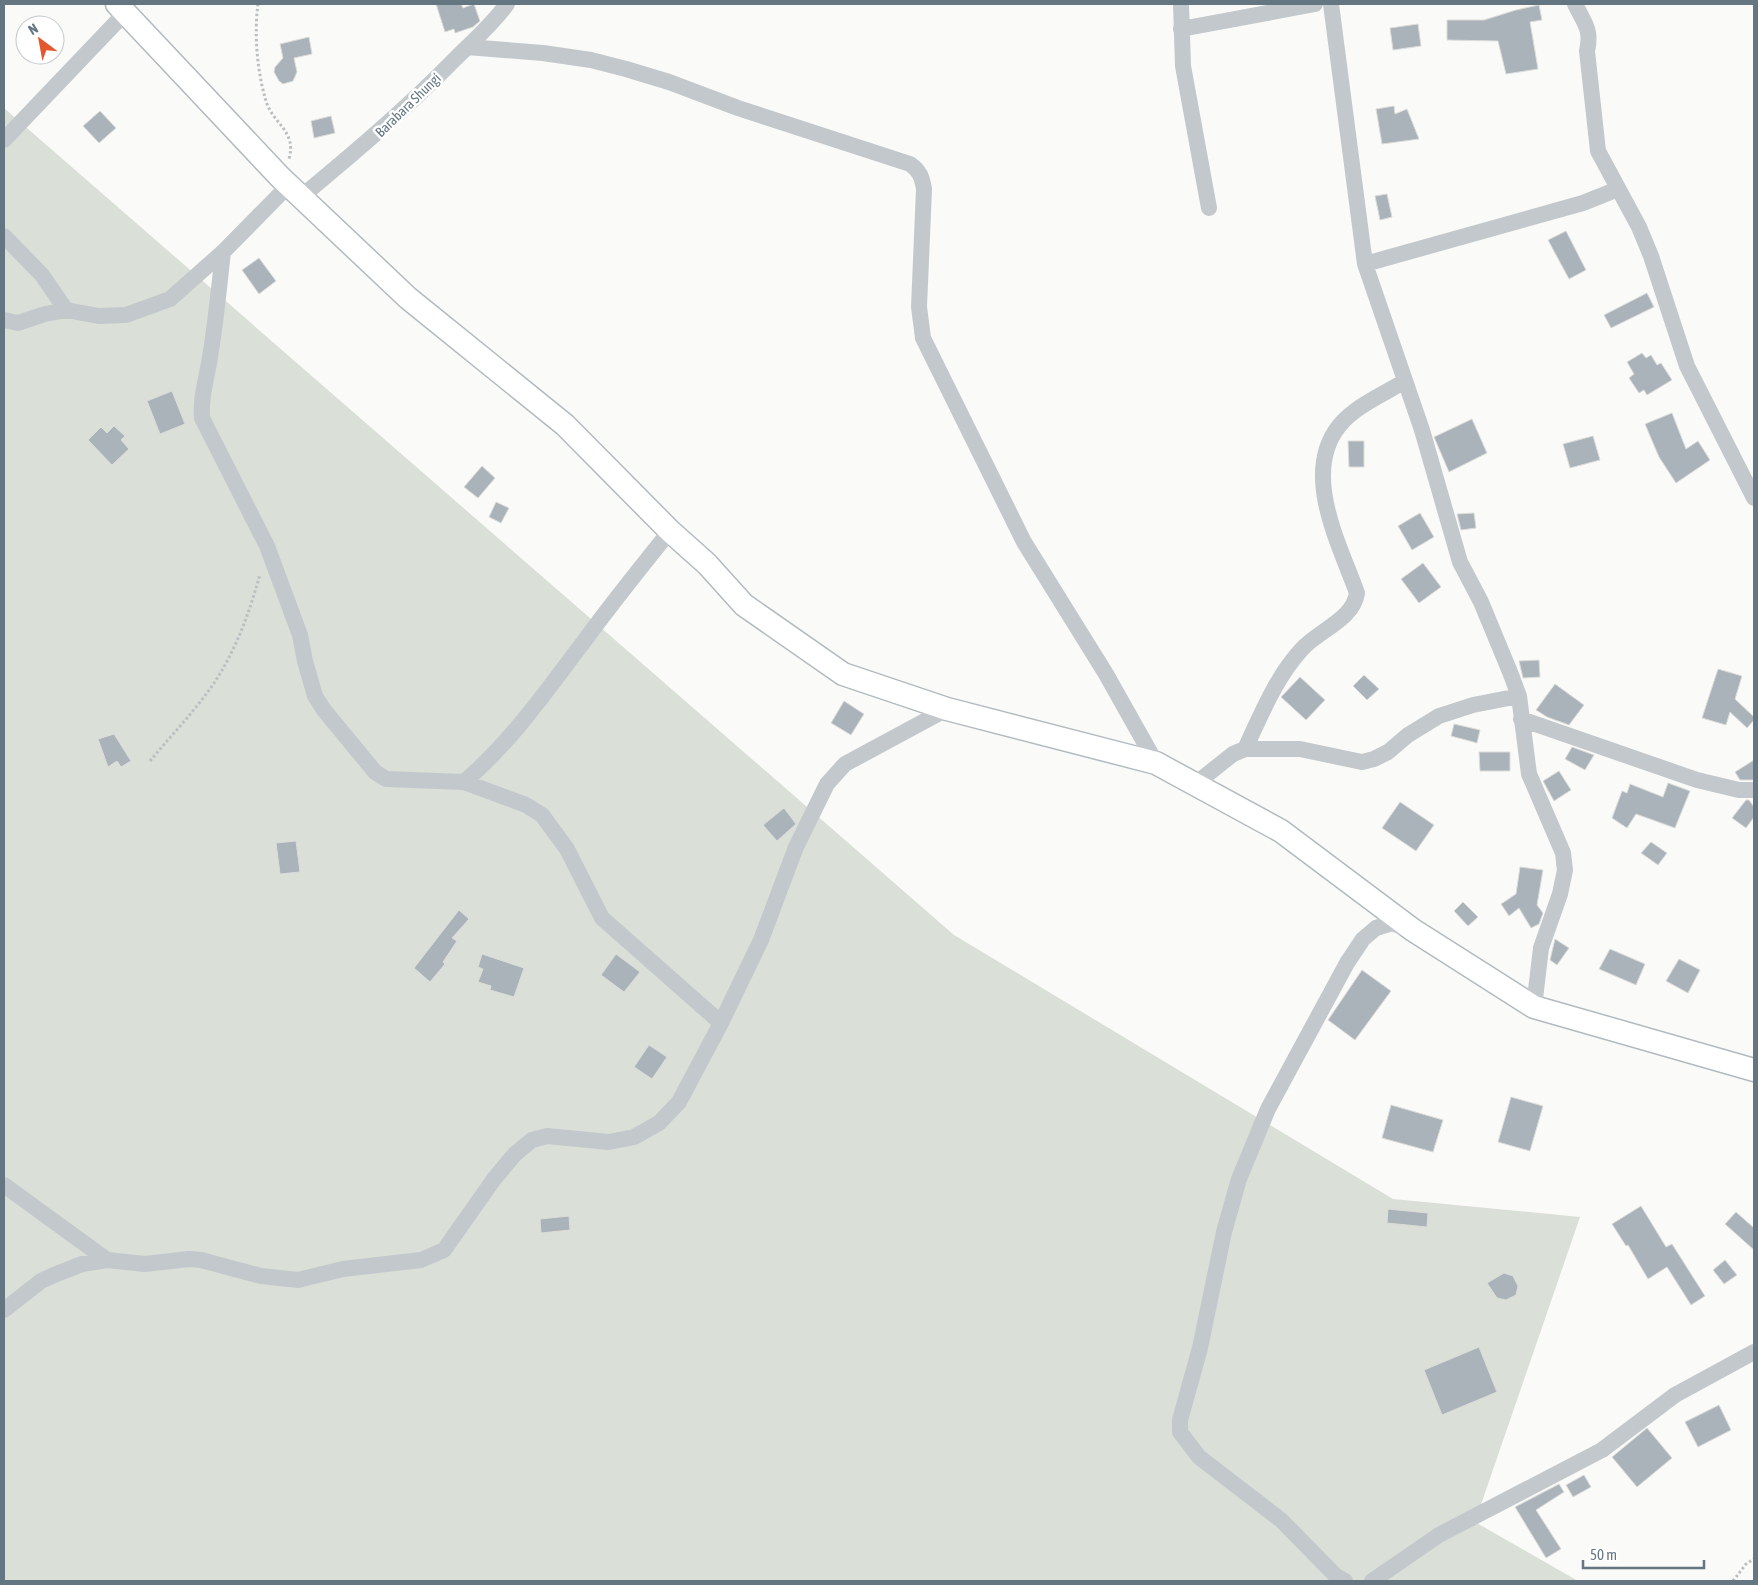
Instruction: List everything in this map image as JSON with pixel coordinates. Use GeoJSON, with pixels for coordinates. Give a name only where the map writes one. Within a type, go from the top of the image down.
{"type":"FeatureCollection","features":[{"type":"Feature","properties":{"kind":"street","name":"Barabara Shungi"},"geometry":{"type":"LineString","coordinates":[[66,310],[99,316],[126,315],[170,299],[223,252],[290,186],[373,138],[492,23],[507,4]]}},
{"type":"Feature","properties":{"kind":"street"},"geometry":{"type":"LineString","coordinates":[[1180,4],[1183,66],[1209,208]]}},
{"type":"Feature","properties":{"kind":"street"},"geometry":{"type":"LineString","coordinates":[[1180,29],[1315,4]]}},
{"type":"Feature","properties":{"kind":"street"},"geometry":{"type":"LineString","coordinates":[[1331,4],[1365,264],[1425,439],[1460,562],[1496,635],[1519,696],[1529,774],[1563,853],[1565,870],[1560,894],[1540,948],[1534,1007]]}},
{"type":"Feature","properties":{"kind":"street"},"geometry":{"type":"LineString","coordinates":[[1575,4],[1588,27],[1590,37],[1587,51],[1598,151],[1639,226],[1651,256],[1687,366],[1754,498]]}},
{"type":"Feature","properties":{"kind":"street"},"geometry":{"type":"LineString","coordinates":[[4,140],[121,8],[290,186],[408,298],[565,425],[670,531],[707,564],[744,605],[844,674],[948,709],[1156,763],[1281,831],[1413,930],[1534,1007],[1754,1070]]}},
{"type":"Feature","properties":{"kind":"street"},"geometry":{"type":"LineString","coordinates":[[467,47],[552,54],[591,60],[626,69],[838,139],[910,164],[917,169],[922,178],[924,188],[918,307],[923,338],[1024,542],[1106,674],[1156,763]]}},
{"type":"Feature","properties":{"kind":"street"},"geometry":{"type":"LineString","coordinates":[[1365,264],[1583,203],[1618,189]]}},
{"type":"Feature","properties":{"kind":"street"},"geometry":{"type":"LineString","coordinates":[[4,236],[42,275],[66,310],[8,324]]}},
{"type":"Feature","properties":{"kind":"street"},"geometry":{"type":"LineString","coordinates":[[223,252],[212,347],[201,400],[202,418],[267,546],[300,635],[306,668],[315,696],[375,772],[386,779],[464,782],[526,805],[542,815],[567,848],[602,918],[721,1023]]}},
{"type":"Feature","properties":{"kind":"street"},"geometry":{"type":"LineString","coordinates":[[1245,749],[1288,665],[1303,647],[1349,613],[1356,603],[1357,593],[1330,515],[1322,483],[1324,459],[1330,441],[1340,425],[1363,406],[1405,381]]}},
{"type":"Feature","properties":{"kind":"street"},"geometry":{"type":"LineString","coordinates":[[464,782],[491,759],[527,718],[611,604],[670,531]]}},
{"type":"Feature","properties":{"kind":"street"},"geometry":{"type":"LineString","coordinates":[[1194,785],[1233,754],[1245,749],[1300,749],[1362,762],[1374,759],[1388,752],[1408,735],[1439,716],[1473,705],[1519,696]]}},
{"type":"Feature","properties":{"kind":"street"},"geometry":{"type":"LineString","coordinates":[[4,1310],[41,1281],[82,1264],[107,1260],[145,1264],[195,1260],[261,1276],[298,1280],[343,1269],[421,1260],[434,1256],[444,1250],[494,1179],[515,1154],[532,1140],[547,1136],[609,1142],[634,1137],[659,1123],[679,1102],[721,1023],[761,940],[796,847],[827,784],[846,764],[948,709]]}},
{"type":"Feature","properties":{"kind":"street"},"geometry":{"type":"LineString","coordinates":[[1521,719],[1697,780],[1739,790],[1754,790]]}},
{"type":"Feature","properties":{"kind":"street"},"geometry":{"type":"LineString","coordinates":[[1345,1581],[1336,1576],[1281,1520],[1199,1457],[1180,1432],[1180,1420],[1200,1348],[1224,1232],[1239,1179],[1268,1109],[1347,963],[1363,939],[1376,928],[1392,923],[1413,930]]}},
{"type":"Feature","properties":{"kind":"street"},"geometry":{"type":"LineString","coordinates":[[4,1185],[107,1260]]}},
{"type":"Feature","properties":{"kind":"street"},"geometry":{"type":"LineString","coordinates":[[1372,1581],[1439,1535],[1602,1450],[1674,1395],[1754,1352]]}},
{"type":"Feature","properties":{"kind":"path"},"geometry":{"type":"LineString","coordinates":[[258,4],[259,64],[266,103],[293,147],[290,186]]}},
{"type":"Feature","properties":{"kind":"path"},"geometry":{"type":"LineString","coordinates":[[150,761],[208,692],[233,650],[253,602],[267,546]]}},
{"type":"Feature","properties":{"kind":"path"},"geometry":{"type":"LineString","coordinates":[[1733,1581],[1746,1564],[1754,1559]]}},
{"type":"Feature","properties":{"kind":"shaded area"},"geometry":{"type":"Polygon","coordinates":[[[4,108],[954,935],[1393,1199],[1580,1217],[1475,1522],[1578,1581],[4,1581],[4,108]]]}},
{"type":"Feature","properties":{"kind":"building"},"geometry":{"type":"Polygon","coordinates":[[[436,4],[461,4],[463,8],[474,4],[480,21],[473,27],[455,33],[454,29],[445,32],[436,4]]]}},
{"type":"Feature","properties":{"kind":"building"},"geometry":{"type":"Polygon","coordinates":[[[1539,5],[1542,20],[1530,22],[1538,69],[1506,74],[1498,41],[1447,40],[1447,20],[1484,20],[1539,5]]]}},
{"type":"Feature","properties":{"kind":"building"},"geometry":{"type":"Polygon","coordinates":[[[1418,24],[1421,46],[1393,50],[1390,28],[1418,24]]]}},
{"type":"Feature","properties":{"kind":"building"},"geometry":{"type":"Polygon","coordinates":[[[309,37],[312,54],[294,58],[297,72],[293,81],[283,84],[274,72],[275,67],[283,58],[280,44],[309,37]]]}},
{"type":"Feature","properties":{"kind":"building"},"geometry":{"type":"Polygon","coordinates":[[[1394,106],[1395,114],[1407,109],[1419,139],[1382,144],[1376,109],[1394,106]]]}},
{"type":"Feature","properties":{"kind":"building"},"geometry":{"type":"Polygon","coordinates":[[[100,111],[116,128],[99,143],[83,126],[100,111]]]}},
{"type":"Feature","properties":{"kind":"building"},"geometry":{"type":"Polygon","coordinates":[[[331,116],[335,133],[314,138],[311,121],[331,116]]]}},
{"type":"Feature","properties":{"kind":"building"},"geometry":{"type":"Polygon","coordinates":[[[1387,194],[1392,217],[1380,220],[1375,196],[1387,194]]]}},
{"type":"Feature","properties":{"kind":"building"},"geometry":{"type":"Polygon","coordinates":[[[1566,231],[1586,270],[1569,279],[1548,240],[1566,231]]]}},
{"type":"Feature","properties":{"kind":"building"},"geometry":{"type":"Polygon","coordinates":[[[259,258],[276,281],[259,294],[242,270],[259,258]]]}},
{"type":"Feature","properties":{"kind":"building"},"geometry":{"type":"Polygon","coordinates":[[[1647,293],[1654,307],[1611,328],[1604,315],[1647,293]]]}},
{"type":"Feature","properties":{"kind":"building"},"geometry":{"type":"Polygon","coordinates":[[[1642,353],[1646,358],[1651,355],[1657,365],[1661,363],[1672,380],[1647,395],[1644,390],[1639,393],[1629,378],[1634,374],[1627,362],[1642,353]]]}},
{"type":"Feature","properties":{"kind":"building"},"geometry":{"type":"Polygon","coordinates":[[[172,391],[185,424],[160,434],[147,401],[172,391]]]}},
{"type":"Feature","properties":{"kind":"building"},"geometry":{"type":"Polygon","coordinates":[[[1672,413],[1686,449],[1698,441],[1710,460],[1676,483],[1659,457],[1645,424],[1672,413]]]}},
{"type":"Feature","properties":{"kind":"building"},"geometry":{"type":"Polygon","coordinates":[[[1472,419],[1487,453],[1449,472],[1434,437],[1472,419]]]}},
{"type":"Feature","properties":{"kind":"building"},"geometry":{"type":"Polygon","coordinates":[[[114,426],[125,436],[121,440],[129,449],[112,465],[88,440],[101,427],[107,433],[114,426]]]}},
{"type":"Feature","properties":{"kind":"building"},"geometry":{"type":"Polygon","coordinates":[[[1593,436],[1600,460],[1570,468],[1563,444],[1593,436]]]}},
{"type":"Feature","properties":{"kind":"building"},"geometry":{"type":"Polygon","coordinates":[[[1348,441],[1364,441],[1364,467],[1349,467],[1348,441]]]}},
{"type":"Feature","properties":{"kind":"building"},"geometry":{"type":"Polygon","coordinates":[[[482,466],[495,478],[478,498],[464,487],[482,466]]]}},
{"type":"Feature","properties":{"kind":"building"},"geometry":{"type":"Polygon","coordinates":[[[496,502],[509,508],[501,523],[489,517],[496,502]]]}},
{"type":"Feature","properties":{"kind":"building"},"geometry":{"type":"Polygon","coordinates":[[[1420,513],[1434,537],[1412,550],[1398,526],[1420,513]]]}},
{"type":"Feature","properties":{"kind":"building"},"geometry":{"type":"Polygon","coordinates":[[[1474,513],[1476,528],[1461,530],[1457,514],[1474,513]]]}},
{"type":"Feature","properties":{"kind":"building"},"geometry":{"type":"Polygon","coordinates":[[[1423,563],[1441,587],[1419,603],[1401,579],[1423,563]]]}},
{"type":"Feature","properties":{"kind":"building"},"geometry":{"type":"Polygon","coordinates":[[[1539,660],[1540,677],[1523,678],[1519,661],[1539,660]]]}},
{"type":"Feature","properties":{"kind":"building"},"geometry":{"type":"Polygon","coordinates":[[[1718,669],[1742,676],[1735,699],[1754,717],[1754,720],[1747,728],[1730,712],[1726,725],[1702,718],[1718,669]]]}},
{"type":"Feature","properties":{"kind":"building"},"geometry":{"type":"Polygon","coordinates":[[[1364,675],[1379,689],[1367,700],[1353,686],[1364,675]]]}},
{"type":"Feature","properties":{"kind":"building"},"geometry":{"type":"Polygon","coordinates":[[[1300,677],[1325,700],[1306,720],[1281,697],[1300,677]]]}},
{"type":"Feature","properties":{"kind":"building"},"geometry":{"type":"Polygon","coordinates":[[[1555,684],[1584,705],[1569,725],[1547,717],[1536,710],[1555,684]]]}},
{"type":"Feature","properties":{"kind":"building"},"geometry":{"type":"Polygon","coordinates":[[[844,701],[864,714],[851,735],[831,723],[844,701]]]}},
{"type":"Feature","properties":{"kind":"building"},"geometry":{"type":"Polygon","coordinates":[[[1454,724],[1480,730],[1477,743],[1451,736],[1454,724]]]}},
{"type":"Feature","properties":{"kind":"building"},"geometry":{"type":"Polygon","coordinates":[[[114,734],[131,761],[121,767],[117,761],[108,767],[98,739],[114,734]]]}},
{"type":"Feature","properties":{"kind":"building"},"geometry":{"type":"Polygon","coordinates":[[[1572,747],[1594,755],[1585,770],[1565,759],[1572,747]]]}},
{"type":"Feature","properties":{"kind":"building"},"geometry":{"type":"Polygon","coordinates":[[[1479,752],[1510,752],[1510,771],[1480,771],[1479,752]]]}},
{"type":"Feature","properties":{"kind":"building"},"geometry":{"type":"Polygon","coordinates":[[[1754,760],[1754,780],[1740,780],[1735,772],[1754,760]]]}},
{"type":"Feature","properties":{"kind":"building"},"geometry":{"type":"Polygon","coordinates":[[[1559,771],[1571,790],[1554,801],[1543,781],[1559,771]]]}},
{"type":"Feature","properties":{"kind":"building"},"geometry":{"type":"Polygon","coordinates":[[[1668,783],[1690,791],[1675,828],[1636,814],[1627,828],[1612,818],[1622,791],[1627,793],[1630,784],[1663,797],[1668,783]]]}},
{"type":"Feature","properties":{"kind":"building"},"geometry":{"type":"Polygon","coordinates":[[[1746,800],[1749,800],[1754,807],[1754,817],[1746,828],[1732,818],[1746,800]]]}},
{"type":"Feature","properties":{"kind":"building"},"geometry":{"type":"Polygon","coordinates":[[[1400,802],[1434,825],[1416,851],[1382,828],[1400,802]]]}},
{"type":"Feature","properties":{"kind":"building"},"geometry":{"type":"Polygon","coordinates":[[[784,808],[796,824],[777,841],[763,825],[784,808]]]}},
{"type":"Feature","properties":{"kind":"building"},"geometry":{"type":"Polygon","coordinates":[[[296,841],[300,872],[280,874],[276,843],[296,841]]]}},
{"type":"Feature","properties":{"kind":"building"},"geometry":{"type":"Polygon","coordinates":[[[1651,842],[1667,853],[1658,865],[1641,853],[1651,842]]]}},
{"type":"Feature","properties":{"kind":"building"},"geometry":{"type":"Polygon","coordinates":[[[1520,867],[1543,870],[1537,905],[1543,913],[1539,924],[1531,928],[1519,908],[1509,916],[1501,904],[1516,894],[1520,867]]]}},
{"type":"Feature","properties":{"kind":"building"},"geometry":{"type":"Polygon","coordinates":[[[1463,902],[1478,917],[1468,926],[1454,911],[1463,902]]]}},
{"type":"Feature","properties":{"kind":"building"},"geometry":{"type":"Polygon","coordinates":[[[459,910],[469,919],[452,938],[457,941],[443,962],[445,964],[430,982],[414,968],[459,910]]]}},
{"type":"Feature","properties":{"kind":"building"},"geometry":{"type":"Polygon","coordinates":[[[1555,939],[1569,948],[1557,965],[1550,960],[1555,939]]]}},
{"type":"Feature","properties":{"kind":"building"},"geometry":{"type":"Polygon","coordinates":[[[1610,949],[1645,964],[1636,985],[1599,969],[1610,949]]]}},
{"type":"Feature","properties":{"kind":"building"},"geometry":{"type":"Polygon","coordinates":[[[482,954],[524,968],[514,997],[490,990],[491,986],[478,982],[483,969],[478,967],[482,954]]]}},
{"type":"Feature","properties":{"kind":"building"},"geometry":{"type":"Polygon","coordinates":[[[616,954],[640,972],[624,992],[601,975],[616,954]]]}},
{"type":"Feature","properties":{"kind":"building"},"geometry":{"type":"Polygon","coordinates":[[[1679,959],[1700,970],[1688,993],[1666,981],[1679,959]]]}},
{"type":"Feature","properties":{"kind":"building"},"geometry":{"type":"Polygon","coordinates":[[[1362,970],[1391,991],[1355,1040],[1328,1020],[1362,970]]]}},
{"type":"Feature","properties":{"kind":"building"},"geometry":{"type":"Polygon","coordinates":[[[649,1045],[667,1057],[652,1079],[634,1067],[649,1045]]]}},
{"type":"Feature","properties":{"kind":"building"},"geometry":{"type":"Polygon","coordinates":[[[1511,1097],[1543,1106],[1530,1151],[1498,1142],[1511,1097]]]}},
{"type":"Feature","properties":{"kind":"building"},"geometry":{"type":"Polygon","coordinates":[[[1391,1105],[1443,1120],[1433,1152],[1382,1138],[1391,1105]]]}},
{"type":"Feature","properties":{"kind":"building"},"geometry":{"type":"Polygon","coordinates":[[[1641,1206],[1666,1247],[1672,1244],[1705,1296],[1691,1305],[1667,1267],[1648,1279],[1628,1245],[1626,1246],[1612,1224],[1641,1206]]]}},
{"type":"Feature","properties":{"kind":"building"},"geometry":{"type":"Polygon","coordinates":[[[1388,1209],[1428,1213],[1427,1227],[1387,1223],[1388,1209]]]}},
{"type":"Feature","properties":{"kind":"building"},"geometry":{"type":"Polygon","coordinates":[[[1736,1212],[1754,1228],[1754,1250],[1725,1224],[1736,1212]]]}},
{"type":"Feature","properties":{"kind":"building"},"geometry":{"type":"Polygon","coordinates":[[[569,1216],[570,1230],[541,1233],[540,1219],[569,1216]]]}},
{"type":"Feature","properties":{"kind":"building"},"geometry":{"type":"Polygon","coordinates":[[[1725,1260],[1737,1275],[1724,1284],[1713,1270],[1725,1260]]]}},
{"type":"Feature","properties":{"kind":"building"},"geometry":{"type":"Polygon","coordinates":[[[1504,1273],[1513,1276],[1518,1286],[1516,1295],[1506,1300],[1497,1298],[1487,1283],[1504,1273]]]}},
{"type":"Feature","properties":{"kind":"building"},"geometry":{"type":"Polygon","coordinates":[[[1479,1347],[1497,1392],[1442,1415],[1424,1370],[1479,1347]]]}},
{"type":"Feature","properties":{"kind":"building"},"geometry":{"type":"Polygon","coordinates":[[[1719,1405],[1731,1430],[1698,1447],[1685,1422],[1719,1405]]]}},
{"type":"Feature","properties":{"kind":"building"},"geometry":{"type":"Polygon","coordinates":[[[1647,1428],[1672,1458],[1637,1487],[1612,1457],[1647,1428]]]}},
{"type":"Feature","properties":{"kind":"building"},"geometry":{"type":"Polygon","coordinates":[[[1584,1475],[1591,1487],[1573,1497],[1566,1485],[1584,1475]]]}},
{"type":"Feature","properties":{"kind":"building"},"geometry":{"type":"Polygon","coordinates":[[[1559,1484],[1564,1492],[1536,1510],[1561,1549],[1546,1558],[1515,1507],[1559,1484]]]}}]}
